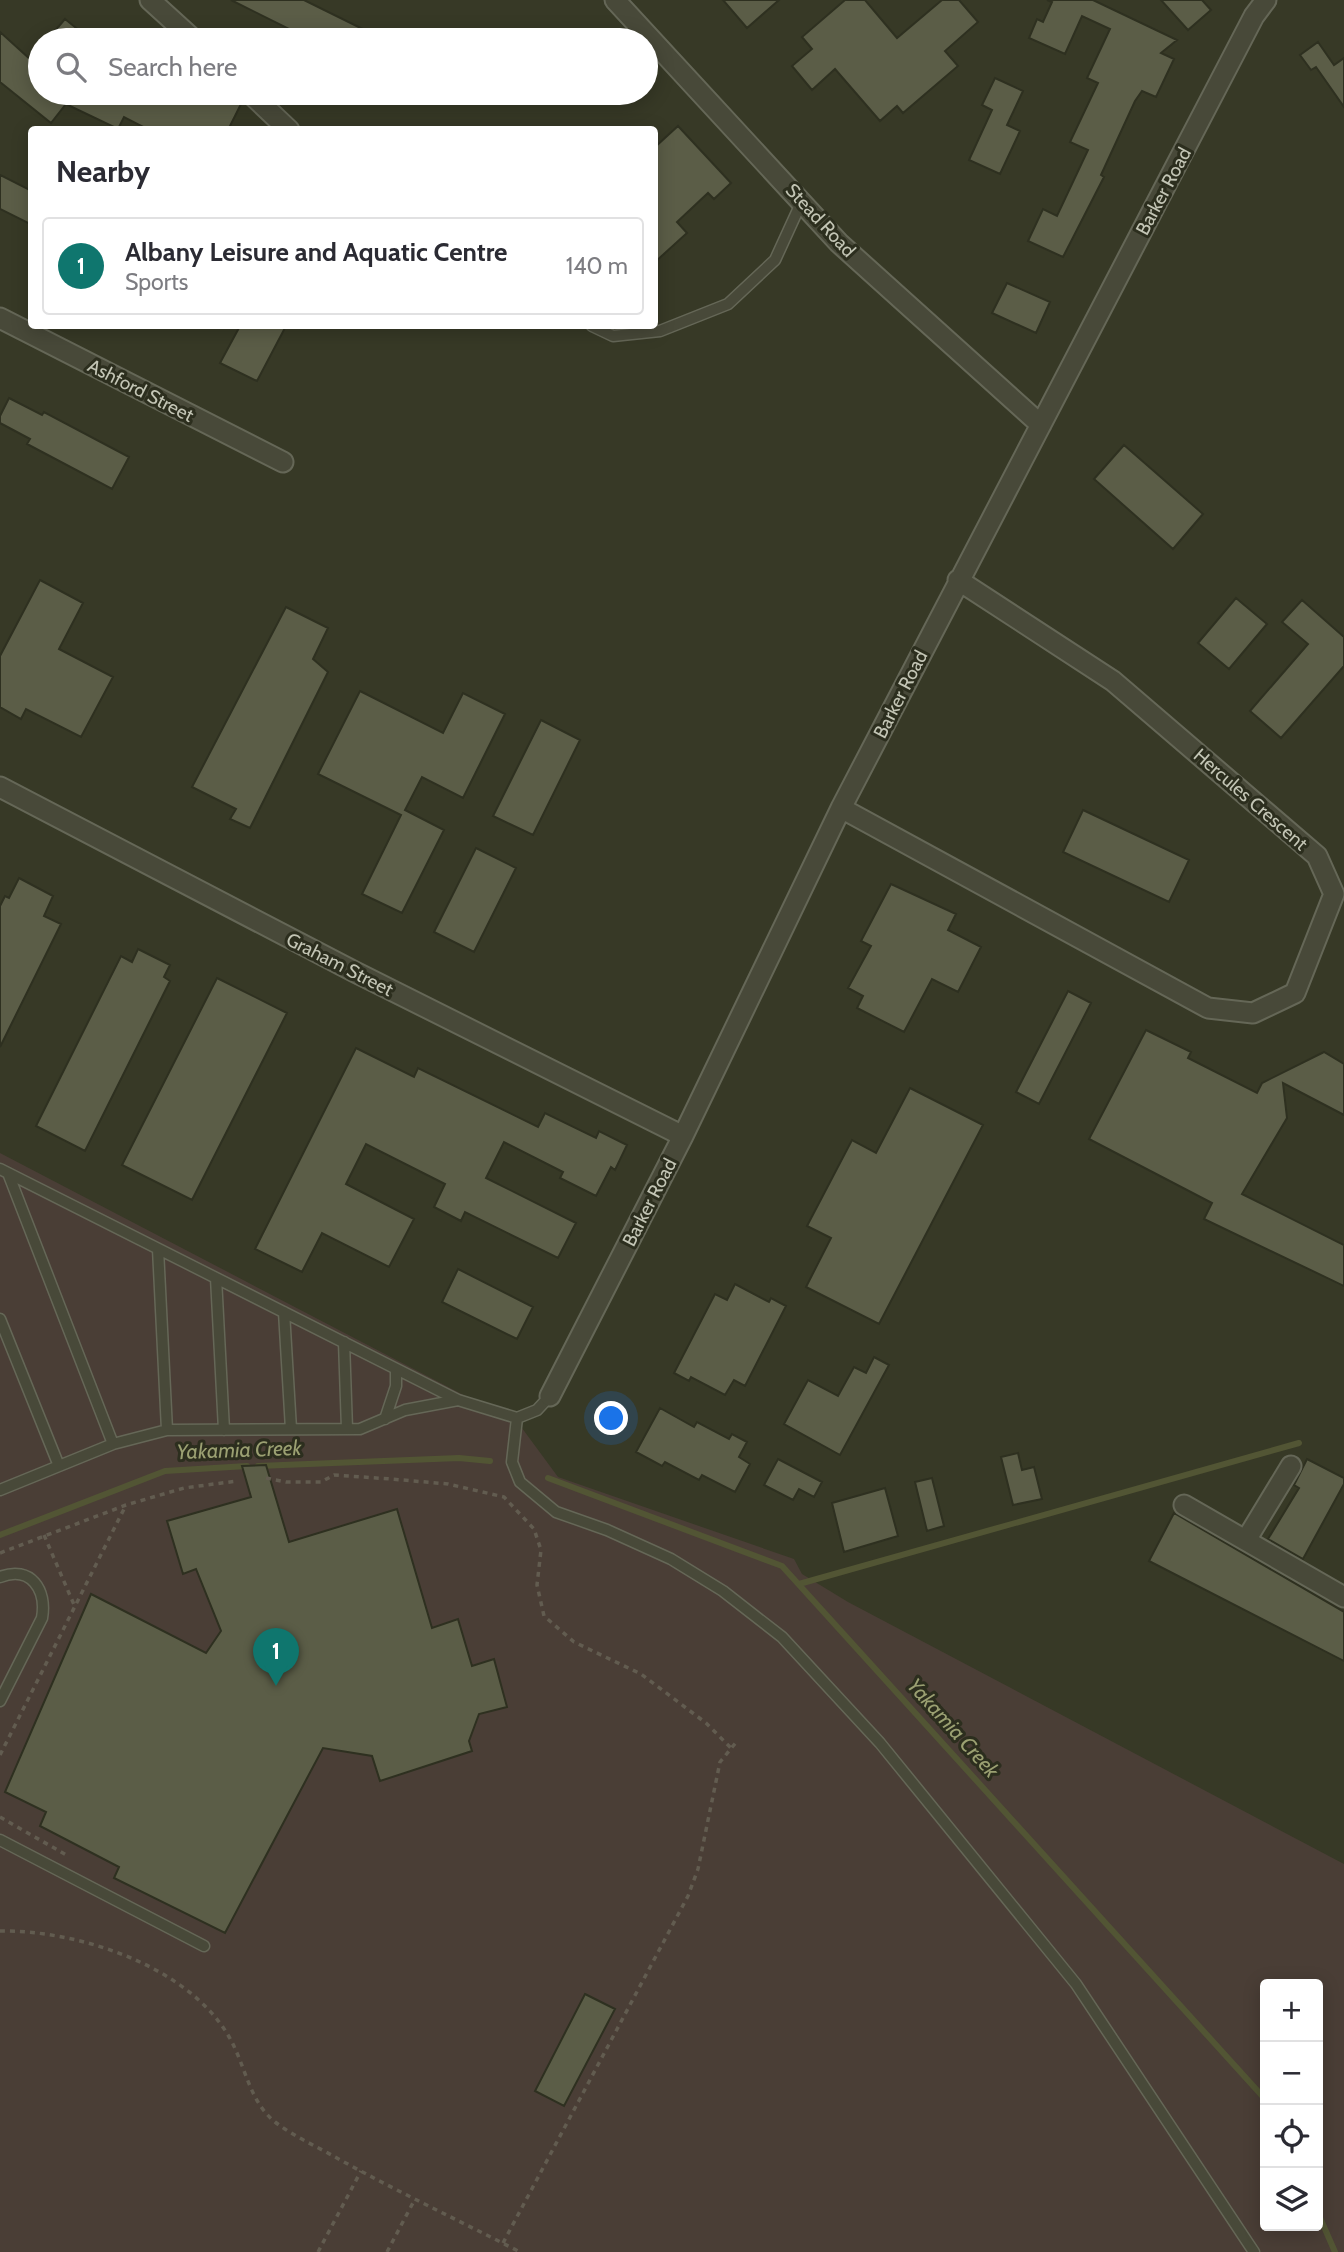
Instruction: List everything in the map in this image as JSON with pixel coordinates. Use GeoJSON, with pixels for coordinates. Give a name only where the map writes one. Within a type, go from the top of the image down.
{"type":"FeatureCollection","features":[{"type":"Feature","properties":{"kind":"street"},"geometry":{"type":"LineString","coordinates":[[150,0],[181,28]]}},
{"type":"Feature","properties":{"kind":"street","name":"Stead Road"},"geometry":{"type":"LineString","coordinates":[[615,0],[641,28]]}},
{"type":"Feature","properties":{"kind":"street","name":"Barker Road"},"geometry":{"type":"LineString","coordinates":[[550,1396],[683,1136],[841,808],[1254,16],[1266,0]]}},
{"type":"Feature","properties":{"kind":"street","name":"Stead Road"},"geometry":{"type":"LineString","coordinates":[[658,46],[839,243],[1041,425]]}},
{"type":"Feature","properties":{"kind":"street"},"geometry":{"type":"LineString","coordinates":[[263,105],[285,126]]}},
{"type":"Feature","properties":{"kind":"street","name":"Ashford Street"},"geometry":{"type":"LineString","coordinates":[[0,318],[283,462]]}},
{"type":"Feature","properties":{"kind":"street","name":"Hercules Crescent"},"geometry":{"type":"LineString","coordinates":[[841,808],[1208,1008],[1253,1013],[1295,993],[1334,894],[1317,856],[1113,681],[958,580]]}},
{"type":"Feature","properties":{"kind":"street","name":"Graham Street"},"geometry":{"type":"LineString","coordinates":[[0,787],[355,972],[683,1136]]}},
{"type":"Feature","properties":{"kind":"street"},"geometry":{"type":"LineString","coordinates":[[1246,1540],[1291,1466]]}},
{"type":"Feature","properties":{"kind":"street"},"geometry":{"type":"LineString","coordinates":[[1184,1505],[1344,1597]]}},
{"type":"Feature","properties":{"kind":"lane"},"geometry":{"type":"LineString","coordinates":[[598,329],[613,336],[660,331],[728,304],[775,260],[802,201]]}},
{"type":"Feature","properties":{"kind":"lane"},"geometry":{"type":"LineString","coordinates":[[4,1171],[458,1400],[517,1418],[537,1410],[550,1396]]}},
{"type":"Feature","properties":{"kind":"lane"},"geometry":{"type":"LineString","coordinates":[[4,1171],[113,1444]]}},
{"type":"Feature","properties":{"kind":"lane"},"geometry":{"type":"LineString","coordinates":[[158,1249],[167,1430]]}},
{"type":"Feature","properties":{"kind":"lane"},"geometry":{"type":"LineString","coordinates":[[216,1278],[223,1430]]}},
{"type":"Feature","properties":{"kind":"lane"},"geometry":{"type":"LineString","coordinates":[[284,1312],[291,1429]]}},
{"type":"Feature","properties":{"kind":"lane"},"geometry":{"type":"LineString","coordinates":[[0,1319],[59,1465]]}},
{"type":"Feature","properties":{"kind":"lane"},"geometry":{"type":"LineString","coordinates":[[344,1342],[347,1429]]}},
{"type":"Feature","properties":{"kind":"lane"},"geometry":{"type":"LineString","coordinates":[[385,1420],[396,1386],[396,1369]]}},
{"type":"Feature","properties":{"kind":"lane"},"geometry":{"type":"LineString","coordinates":[[0,1490],[113,1444],[167,1430],[360,1429],[405,1410],[458,1400]]}},
{"type":"Feature","properties":{"kind":"lane"},"geometry":{"type":"LineString","coordinates":[[517,1418],[512,1462],[520,1482],[556,1512],[607,1530],[671,1559],[723,1591],[782,1636],[880,1743],[1076,1984],[1254,2252]]}},
{"type":"Feature","properties":{"kind":"lane"},"geometry":{"type":"LineString","coordinates":[[0,1577],[20,1574],[30,1578],[40,1586],[45,1603],[43,1618],[0,1702]]}},
{"type":"Feature","properties":{"kind":"lane"},"geometry":{"type":"LineString","coordinates":[[0,1840],[204,1946]]}},
{"type":"Feature","properties":{"kind":"path"},"geometry":{"type":"LineString","coordinates":[[267,1478],[286,1482],[321,1482],[334,1475],[403,1480],[448,1484],[505,1497],[534,1529],[541,1550],[537,1585],[544,1616],[574,1642],[641,1674],[706,1723],[731,1748]]}},
{"type":"Feature","properties":{"kind":"path"},"geometry":{"type":"LineString","coordinates":[[0,1553],[126,1505],[184,1488],[237,1481]]}},
{"type":"Feature","properties":{"kind":"path"},"geometry":{"type":"LineString","coordinates":[[0,1755],[126,1505]]}},
{"type":"Feature","properties":{"kind":"path"},"geometry":{"type":"LineString","coordinates":[[44,1535],[75,1606]]}},
{"type":"Feature","properties":{"kind":"path"},"geometry":{"type":"LineString","coordinates":[[503,2243],[688,1896],[698,1869],[720,1762],[738,1740]]}},
{"type":"Feature","properties":{"kind":"path"},"geometry":{"type":"LineString","coordinates":[[0,1931],[73,1938],[127,1955],[172,1981],[201,2003],[226,2032],[244,2062],[252,2095],[263,2111],[277,2124],[361,2171],[520,2252]]}},
{"type":"Feature","properties":{"kind":"path"},"geometry":{"type":"LineString","coordinates":[[318,2252],[361,2171]]}},
{"type":"Feature","properties":{"kind":"path"},"geometry":{"type":"LineString","coordinates":[[387,2252],[415,2199]]}},
{"type":"Feature","properties":{"kind":"shaded area"},"geometry":{"type":"Polygon","coordinates":[[[0,1153],[519,1424],[558,1477],[794,1559],[802,1574],[848,1602],[1344,1864],[1344,2252],[0,2252],[0,1153]]]}},
{"type":"Feature","properties":{"kind":"building"},"geometry":{"type":"Polygon","coordinates":[[[231,0],[304,0],[361,28],[287,28],[231,0]]]}},
{"type":"Feature","properties":{"kind":"building"},"geometry":{"type":"Polygon","coordinates":[[[723,0],[779,0],[747,28],[723,0]]]}},
{"type":"Feature","properties":{"kind":"building"},"geometry":{"type":"Polygon","coordinates":[[[845,0],[865,0],[897,38],[942,0],[959,0],[978,22],[945,51],[958,66],[903,113],[897,106],[880,121],[835,69],[812,90],[792,66],[812,49],[802,37],[845,0]]]}},
{"type":"Feature","properties":{"kind":"building"},"geometry":{"type":"Polygon","coordinates":[[[1047,0],[1093,0],[1177,40],[1161,53],[1174,59],[1156,97],[1142,91],[1135,101],[1101,175],[1104,177],[1063,257],[1028,241],[1043,209],[1057,216],[1088,150],[1070,142],[1098,83],[1087,78],[1110,29],[1082,16],[1065,54],[1029,38],[1037,19],[1043,22],[1052,2],[1047,0]]]}},
{"type":"Feature","properties":{"kind":"building"},"geometry":{"type":"Polygon","coordinates":[[[1161,0],[1202,0],[1211,10],[1188,30],[1161,0]]]}},
{"type":"Feature","properties":{"kind":"building"},"geometry":{"type":"Polygon","coordinates":[[[65,19],[76,28],[57,28],[65,19]]]}},
{"type":"Feature","properties":{"kind":"building"},"geometry":{"type":"Polygon","coordinates":[[[0,32],[28,57],[28,105],[0,82],[0,32]]]}},
{"type":"Feature","properties":{"kind":"building"},"geometry":{"type":"Polygon","coordinates":[[[1318,42],[1334,65],[1344,58],[1344,107],[1316,67],[1311,70],[1300,55],[1318,42]]]}},
{"type":"Feature","properties":{"kind":"building"},"geometry":{"type":"Polygon","coordinates":[[[995,78],[1023,91],[1007,125],[1020,131],[1000,174],[969,160],[992,110],[982,105],[995,78]]]}},
{"type":"Feature","properties":{"kind":"building"},"geometry":{"type":"Polygon","coordinates":[[[29,105],[65,105],[51,123],[29,105]]]}},
{"type":"Feature","properties":{"kind":"building"},"geometry":{"type":"Polygon","coordinates":[[[68,105],[240,105],[230,126],[141,126],[124,117],[120,126],[112,126],[68,105]]]}},
{"type":"Feature","properties":{"kind":"building"},"geometry":{"type":"Polygon","coordinates":[[[678,126],[731,183],[714,199],[708,193],[677,222],[687,233],[658,259],[658,144],[678,126]]]}},
{"type":"Feature","properties":{"kind":"building"},"geometry":{"type":"Polygon","coordinates":[[[0,175],[28,189],[28,223],[0,209],[0,175]]]}},
{"type":"Feature","properties":{"kind":"building"},"geometry":{"type":"Polygon","coordinates":[[[1007,283],[1050,302],[1036,333],[992,313],[1007,283]]]}},
{"type":"Feature","properties":{"kind":"building"},"geometry":{"type":"Polygon","coordinates":[[[238,329],[284,329],[257,381],[220,363],[238,329]]]}},
{"type":"Feature","properties":{"kind":"building"},"geometry":{"type":"Polygon","coordinates":[[[9,398],[42,415],[44,412],[129,457],[112,489],[27,444],[30,439],[0,423],[0,416],[9,398]]]}},
{"type":"Feature","properties":{"kind":"building"},"geometry":{"type":"Polygon","coordinates":[[[1124,445],[1203,514],[1173,549],[1094,479],[1124,445]]]}},
{"type":"Feature","properties":{"kind":"building"},"geometry":{"type":"Polygon","coordinates":[[[40,580],[83,603],[59,649],[113,677],[81,737],[26,709],[21,719],[0,707],[0,656],[40,580]]]}},
{"type":"Feature","properties":{"kind":"building"},"geometry":{"type":"Polygon","coordinates":[[[1236,598],[1267,624],[1229,669],[1198,643],[1236,598]]]}},
{"type":"Feature","properties":{"kind":"building"},"geometry":{"type":"Polygon","coordinates":[[[1302,600],[1344,637],[1344,666],[1281,738],[1250,711],[1308,644],[1282,622],[1302,600]]]}},
{"type":"Feature","properties":{"kind":"building"},"geometry":{"type":"Polygon","coordinates":[[[286,607],[328,628],[313,659],[328,672],[250,828],[230,819],[236,809],[192,787],[286,607]]]}},
{"type":"Feature","properties":{"kind":"building"},"geometry":{"type":"Polygon","coordinates":[[[360,691],[443,733],[463,693],[505,714],[463,798],[422,777],[405,810],[444,830],[402,913],[362,894],[401,815],[318,774],[360,691]]]}},
{"type":"Feature","properties":{"kind":"building"},"geometry":{"type":"Polygon","coordinates":[[[541,720],[580,740],[533,835],[493,816],[541,720]]]}},
{"type":"Feature","properties":{"kind":"building"},"geometry":{"type":"Polygon","coordinates":[[[1083,810],[1189,860],[1169,902],[1063,852],[1083,810]]]}},
{"type":"Feature","properties":{"kind":"building"},"geometry":{"type":"Polygon","coordinates":[[[476,848],[516,868],[474,952],[434,932],[476,848]]]}},
{"type":"Feature","properties":{"kind":"building"},"geometry":{"type":"Polygon","coordinates":[[[19,878],[53,896],[44,916],[61,924],[0,1047],[0,906],[5,896],[9,898],[19,878]]]}},
{"type":"Feature","properties":{"kind":"building"},"geometry":{"type":"Polygon","coordinates":[[[891,884],[956,914],[948,930],[981,947],[958,992],[932,979],[904,1032],[857,1008],[863,996],[848,988],[871,946],[861,941],[891,884]]]}},
{"type":"Feature","properties":{"kind":"building"},"geometry":{"type":"Polygon","coordinates":[[[138,949],[170,965],[164,977],[170,981],[85,1151],[36,1126],[121,956],[132,962],[138,949]]]}},
{"type":"Feature","properties":{"kind":"building"},"geometry":{"type":"Polygon","coordinates":[[[217,978],[287,1013],[192,1200],[122,1165],[217,978]]]}},
{"type":"Feature","properties":{"kind":"building"},"geometry":{"type":"Polygon","coordinates":[[[1068,991],[1091,1003],[1039,1104],[1016,1092],[1068,991]]]}},
{"type":"Feature","properties":{"kind":"building"},"geometry":{"type":"Polygon","coordinates":[[[1146,1030],[1191,1052],[1188,1058],[1257,1093],[1262,1083],[1324,1052],[1344,1064],[1344,1115],[1283,1083],[1287,1118],[1242,1194],[1344,1245],[1344,1286],[1204,1219],[1212,1203],[1089,1139],[1146,1030]]]}},
{"type":"Feature","properties":{"kind":"building"},"geometry":{"type":"Polygon","coordinates":[[[356,1048],[414,1077],[418,1068],[538,1127],[545,1113],[596,1138],[599,1131],[627,1145],[615,1170],[611,1167],[596,1196],[560,1178],[563,1172],[504,1142],[486,1178],[576,1223],[558,1258],[465,1212],[461,1221],[434,1207],[445,1184],[366,1144],[346,1184],[414,1219],[389,1267],[322,1233],[302,1272],[255,1249],[356,1048]]]}},
{"type":"Feature","properties":{"kind":"building"},"geometry":{"type":"Polygon","coordinates":[[[910,1088],[983,1125],[879,1324],[806,1287],[831,1238],[807,1226],[852,1140],[876,1153],[910,1088]]]}},
{"type":"Feature","properties":{"kind":"building"},"geometry":{"type":"Polygon","coordinates":[[[458,1269],[533,1307],[517,1339],[442,1302],[458,1269]]]}},
{"type":"Feature","properties":{"kind":"building"},"geometry":{"type":"Polygon","coordinates":[[[735,1284],[769,1302],[771,1298],[786,1306],[745,1386],[734,1380],[725,1395],[691,1377],[689,1381],[674,1373],[715,1294],[727,1300],[735,1284]]]}},
{"type":"Feature","properties":{"kind":"building"},"geometry":{"type":"Polygon","coordinates":[[[874,1357],[889,1365],[840,1455],[784,1424],[808,1380],[838,1396],[854,1367],[866,1373],[874,1357]]]}},
{"type":"Feature","properties":{"kind":"building"},"geometry":{"type":"Polygon","coordinates":[[[660,1408],[694,1427],[697,1422],[729,1439],[732,1434],[747,1442],[739,1457],[750,1464],[735,1492],[702,1475],[699,1480],[665,1462],[662,1466],[636,1452],[660,1408]]]}},
{"type":"Feature","properties":{"kind":"building"},"geometry":{"type":"Polygon","coordinates":[[[1018,1453],[1022,1470],[1034,1467],[1042,1499],[1013,1505],[1001,1457],[1018,1453]]]}},
{"type":"Feature","properties":{"kind":"building"},"geometry":{"type":"Polygon","coordinates":[[[778,1459],[822,1482],[814,1497],[799,1489],[793,1500],[764,1485],[778,1459]]]}},
{"type":"Feature","properties":{"kind":"building"},"geometry":{"type":"Polygon","coordinates":[[[1307,1459],[1344,1478],[1344,1484],[1303,1559],[1268,1539],[1299,1488],[1294,1485],[1307,1459]]]}},
{"type":"Feature","properties":{"kind":"building"},"geometry":{"type":"Polygon","coordinates":[[[266,1465],[289,1542],[397,1509],[432,1628],[458,1619],[472,1666],[494,1659],[507,1707],[479,1714],[469,1741],[472,1751],[380,1781],[372,1756],[323,1748],[225,1933],[114,1878],[119,1867],[40,1826],[46,1812],[5,1792],[91,1594],[206,1653],[221,1631],[196,1569],[183,1574],[167,1521],[251,1497],[242,1466],[266,1465]]]}},
{"type":"Feature","properties":{"kind":"building"},"geometry":{"type":"Polygon","coordinates":[[[932,1478],[944,1526],[927,1531],[915,1482],[932,1478]]]}},
{"type":"Feature","properties":{"kind":"building"},"geometry":{"type":"Polygon","coordinates":[[[885,1488],[898,1536],[844,1552],[832,1503],[885,1488]]]}},
{"type":"Feature","properties":{"kind":"building"},"geometry":{"type":"Polygon","coordinates":[[[1174,1513],[1344,1612],[1344,1661],[1149,1561],[1174,1513]]]}},
{"type":"Feature","properties":{"kind":"building"},"geometry":{"type":"Polygon","coordinates":[[[585,1994],[615,2009],[564,2106],[535,2091],[585,1994]]]}},
{"type":"Feature","properties":{"kind":"waterway"},"geometry":{"type":"LineString","coordinates":[[799,1584],[1299,1443]]}},
{"type":"Feature","properties":{"kind":"waterway","name":"Yakamia Creek"},"geometry":{"type":"LineString","coordinates":[[258,1466],[459,1458],[490,1461]]}},
{"type":"Feature","properties":{"kind":"waterway","name":"Yakamia Creek"},"geometry":{"type":"LineString","coordinates":[[0,1535],[165,1471],[247,1466]]}},
{"type":"Feature","properties":{"kind":"waterway","name":"Yakamia Creek"},"geometry":{"type":"LineString","coordinates":[[548,1478],[782,1566],[1260,2093]]}},
{"type":"Feature","properties":{"kind":"waterway","name":"Yakamia Creek"},"geometry":{"type":"LineString","coordinates":[[1323,2224],[1335,2252]]}},
{"type":"Feature","properties":{"kind":"place","name":"Albany Leisure and Aquatic Centre"},"geometry":{"type":"Point","coordinates":[276,1686]}}]}
